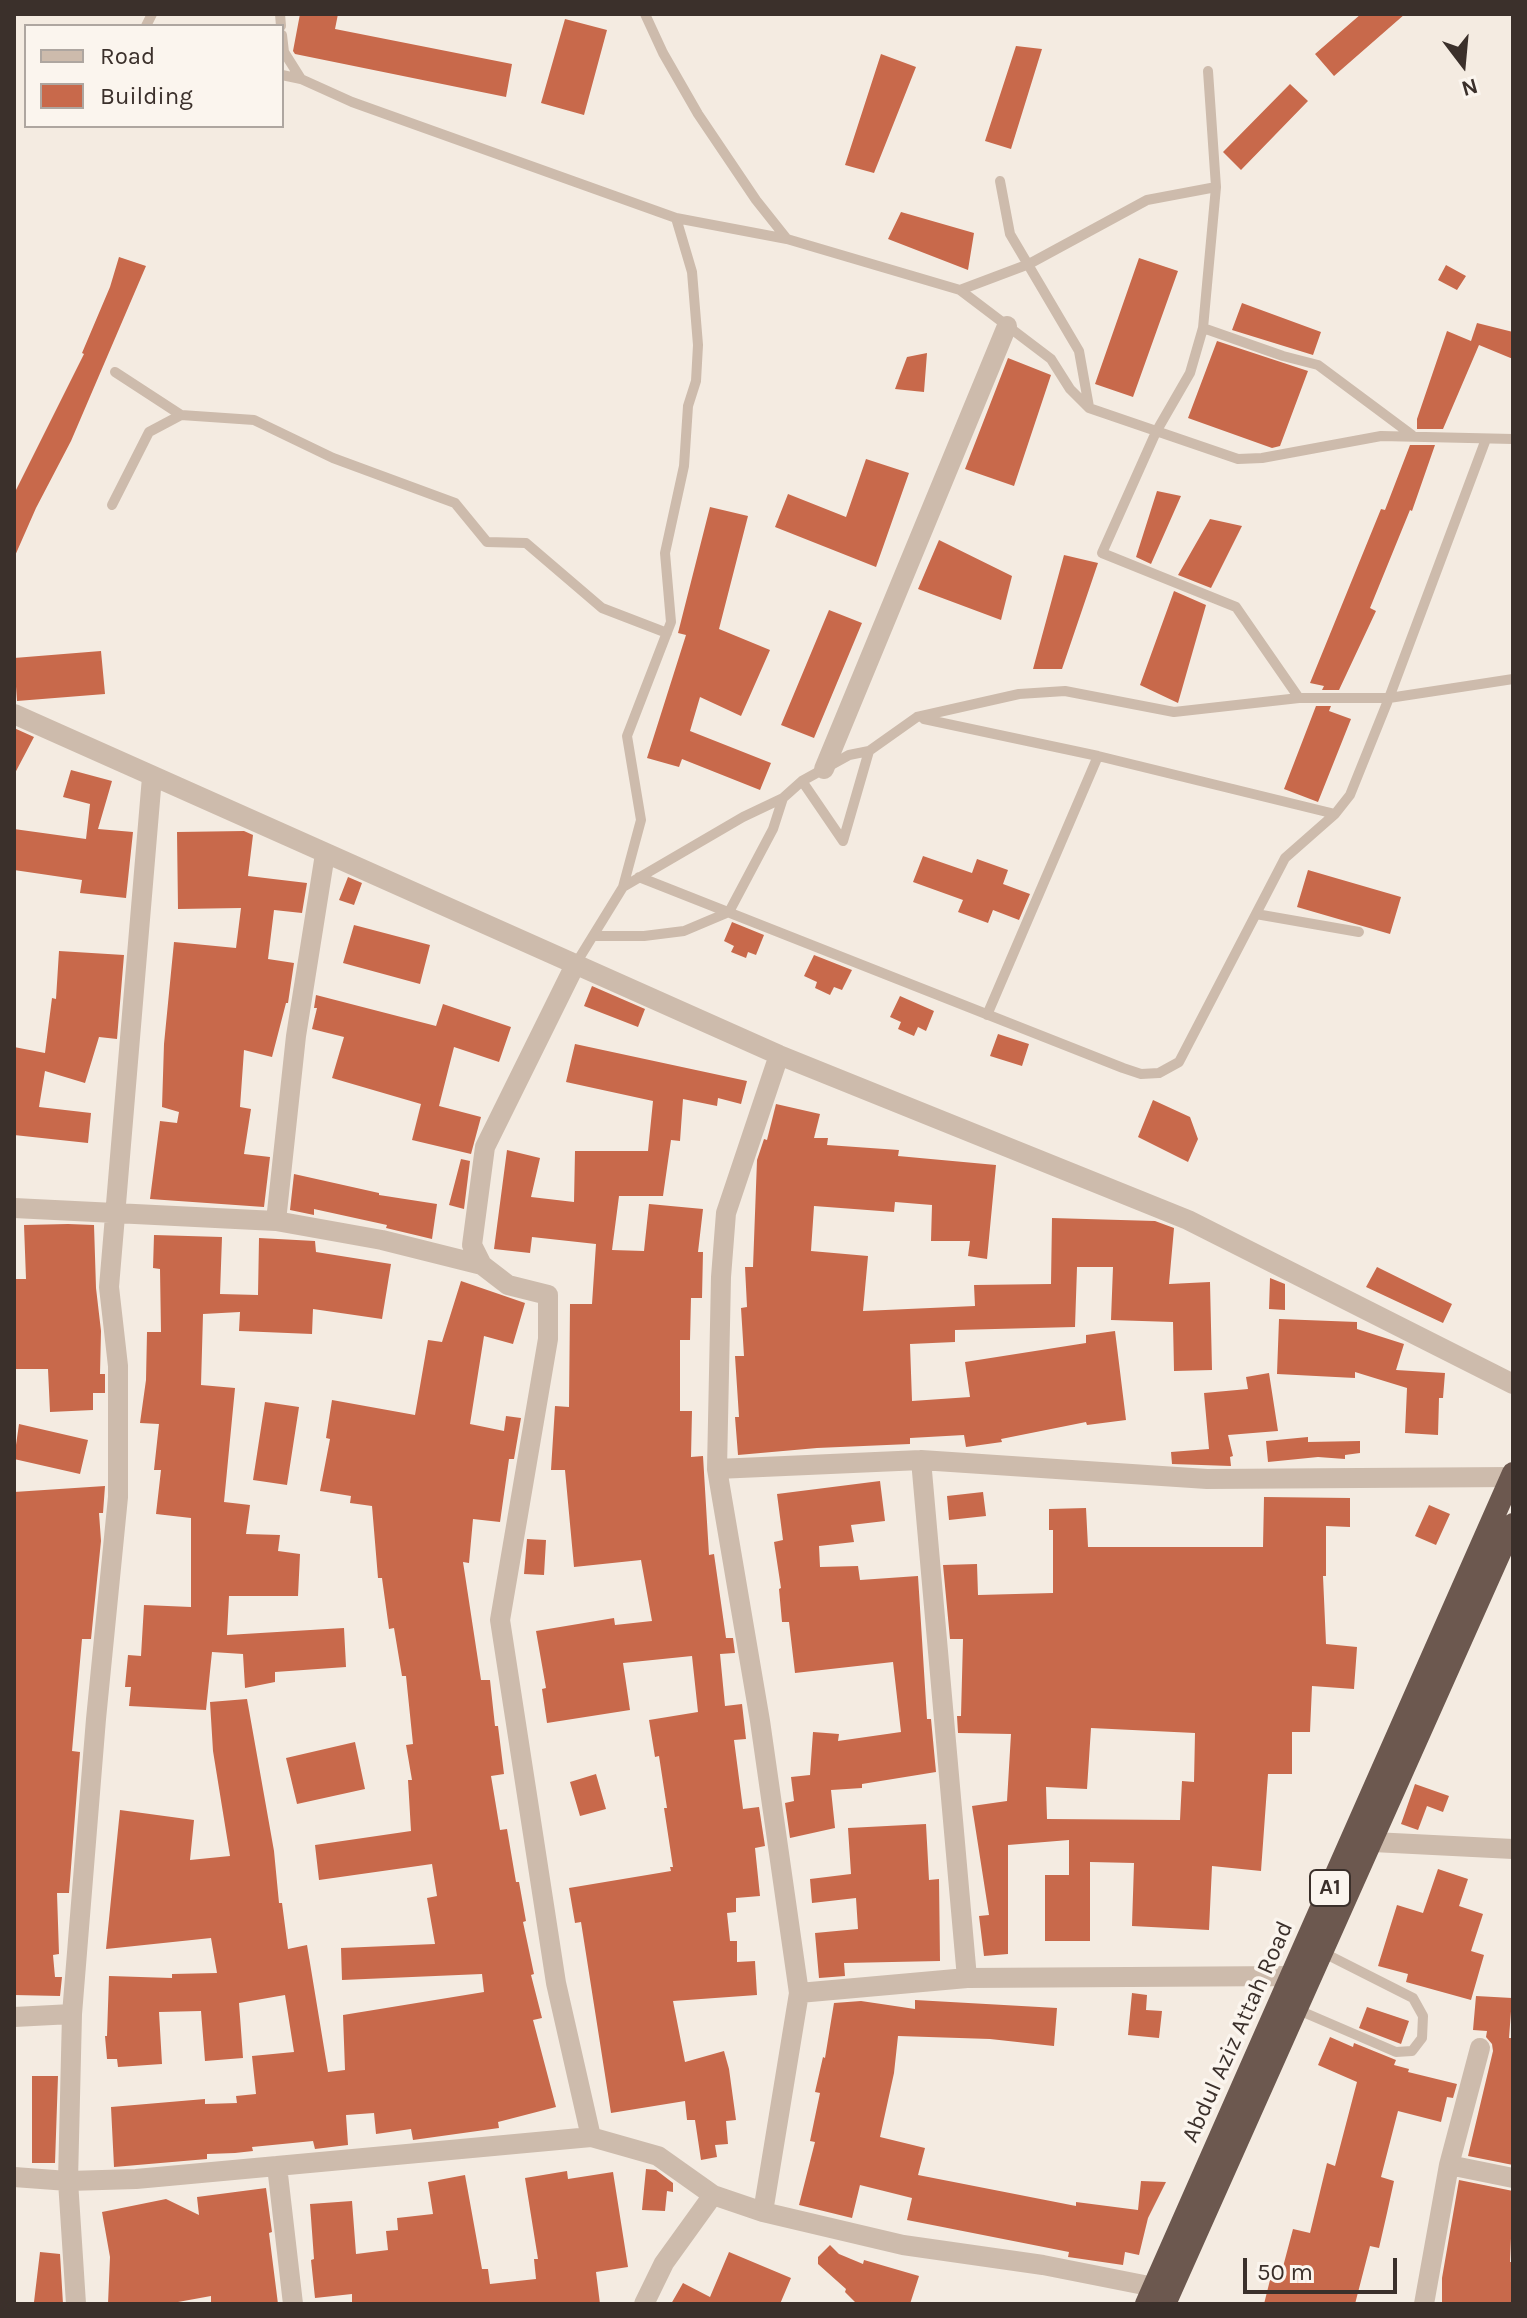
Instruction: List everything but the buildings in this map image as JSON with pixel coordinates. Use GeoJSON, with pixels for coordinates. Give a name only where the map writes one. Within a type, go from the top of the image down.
{"type":"FeatureCollection","features":[{"type":"Feature","properties":{"kind":"highway","name":"Abdul Aziz Attah Road"},"geometry":{"type":"LineString","coordinates":[[1155,2298],[1300,1979],[1512,1476]]}},
{"type":"Feature","properties":{"kind":"highway","name":"Abdul Aziz Attah Road"},"geometry":{"type":"LineString","coordinates":[[1155,2298],[1296,2009],[1300,1979],[1322,1952],[1513,1524]]}},
{"type":"Feature","properties":{"kind":"street"},"geometry":{"type":"LineString","coordinates":[[824,769],[1007,326]]}},
{"type":"Feature","properties":{"kind":"street"},"geometry":{"type":"LineString","coordinates":[[14,714],[779,1055],[1188,1220],[1513,1384]]}},
{"type":"Feature","properties":{"kind":"street"},"geometry":{"type":"LineString","coordinates":[[76,2304],[68,2181],[72,2014],[94,1733],[118,1497],[118,1366],[109,1287],[152,777]]}},
{"type":"Feature","properties":{"kind":"street"},"geometry":{"type":"LineString","coordinates":[[276,1221],[296,1036],[325,854]]}},
{"type":"Feature","properties":{"kind":"street"},"geometry":{"type":"LineString","coordinates":[[482,1265],[472,1245],[485,1147],[575,965]]}},
{"type":"Feature","properties":{"kind":"street"},"geometry":{"type":"LineString","coordinates":[[763,2212],[799,1993],[760,1721],[717,1469],[721,1277],[726,1213],[779,1055]]}},
{"type":"Feature","properties":{"kind":"street"},"geometry":{"type":"LineString","coordinates":[[14,1208],[276,1221],[382,1240],[482,1265],[508,1285],[548,1295],[548,1339],[500,1620],[556,1983],[591,2137]]}},
{"type":"Feature","properties":{"kind":"street"},"geometry":{"type":"LineString","coordinates":[[717,1469],[921,1460],[1207,1479],[1512,1476]]}},
{"type":"Feature","properties":{"kind":"street"},"geometry":{"type":"LineString","coordinates":[[921,1460],[967,1978]]}},
{"type":"Feature","properties":{"kind":"street"},"geometry":{"type":"LineString","coordinates":[[1373,1842],[1513,1849]]}},
{"type":"Feature","properties":{"kind":"street"},"geometry":{"type":"LineString","coordinates":[[799,1993],[967,1978],[1300,1979]]}},
{"type":"Feature","properties":{"kind":"street"},"geometry":{"type":"LineString","coordinates":[[14,2017],[72,2014]]}},
{"type":"Feature","properties":{"kind":"street"},"geometry":{"type":"LineString","coordinates":[[1424,2304],[1449,2165],[1480,2048]]}},
{"type":"Feature","properties":{"kind":"street"},"geometry":{"type":"LineString","coordinates":[[14,2177],[68,2181],[136,2179],[591,2137],[658,2156],[713,2195],[763,2212],[903,2245],[1043,2265],[1155,2298]]}},
{"type":"Feature","properties":{"kind":"street"},"geometry":{"type":"LineString","coordinates":[[1449,2165],[1513,2178]]}},
{"type":"Feature","properties":{"kind":"street"},"geometry":{"type":"LineString","coordinates":[[277,2166],[293,2304]]}},
{"type":"Feature","properties":{"kind":"street"},"geometry":{"type":"LineString","coordinates":[[644,2304],[664,2263],[713,2195]]}},
{"type":"Feature","properties":{"kind":"lane"},"geometry":{"type":"LineString","coordinates":[[645,14],[698,114],[756,200],[787,239]]}},
{"type":"Feature","properties":{"kind":"lane"},"geometry":{"type":"LineString","coordinates":[[284,52],[301,79]]}},
{"type":"Feature","properties":{"kind":"lane"},"geometry":{"type":"LineString","coordinates":[[1208,71],[1216,187],[1203,328],[1190,373],[1156,432],[1102,553],[1236,607],[1299,698]]}},
{"type":"Feature","properties":{"kind":"lane"},"geometry":{"type":"LineString","coordinates":[[284,75],[301,79],[352,102],[676,218],[787,239],[960,290],[1051,359],[1070,389],[1089,408],[1238,459],[1262,458],[1381,436],[1513,439]]}},
{"type":"Feature","properties":{"kind":"lane"},"geometry":{"type":"LineString","coordinates":[[1000,181],[1010,234],[1079,351],[1089,408]]}},
{"type":"Feature","properties":{"kind":"lane"},"geometry":{"type":"LineString","coordinates":[[960,290],[1029,264],[1147,200],[1216,187]]}},
{"type":"Feature","properties":{"kind":"lane"},"geometry":{"type":"LineString","coordinates":[[575,965],[623,887],[641,820],[627,736],[671,622],[665,553],[684,466],[688,406],[696,381],[698,345],[692,272],[676,218]]}},
{"type":"Feature","properties":{"kind":"lane"},"geometry":{"type":"LineString","coordinates":[[1203,328],[1318,365],[1414,437]]}},
{"type":"Feature","properties":{"kind":"lane"},"geometry":{"type":"LineString","coordinates":[[115,372],[181,415],[254,420],[333,458],[455,503],[487,542],[526,543],[602,608],[667,633]]}},
{"type":"Feature","properties":{"kind":"lane"},"geometry":{"type":"LineString","coordinates":[[112,505],[149,432],[181,415]]}},
{"type":"Feature","properties":{"kind":"lane"},"geometry":{"type":"LineString","coordinates":[[639,877],[1123,1068],[1141,1074],[1159,1073],[1179,1062],[1285,858],[1335,814],[1350,795],[1486,439]]}},
{"type":"Feature","properties":{"kind":"lane"},"geometry":{"type":"LineString","coordinates":[[623,887],[743,817],[783,798],[802,781],[849,755],[869,751],[917,717],[1019,694],[1065,691],[1174,712],[1299,698],[1389,698],[1513,679]]}},
{"type":"Feature","properties":{"kind":"lane"},"geometry":{"type":"LineString","coordinates":[[917,717],[1098,756],[1335,814]]}},
{"type":"Feature","properties":{"kind":"lane"},"geometry":{"type":"LineString","coordinates":[[802,781],[843,841],[869,751]]}},
{"type":"Feature","properties":{"kind":"lane"},"geometry":{"type":"LineString","coordinates":[[987,1015],[1098,756]]}},
{"type":"Feature","properties":{"kind":"lane"},"geometry":{"type":"LineString","coordinates":[[593,936],[644,936],[684,931],[729,912],[773,829],[783,798]]}},
{"type":"Feature","properties":{"kind":"lane"},"geometry":{"type":"LineString","coordinates":[[1256,914],[1359,932]]}},
{"type":"Feature","properties":{"kind":"lane"},"geometry":{"type":"LineString","coordinates":[[1296,2009],[1396,2052],[1412,2051],[1422,2038],[1423,2016],[1413,1998],[1322,1952]]}}]}
